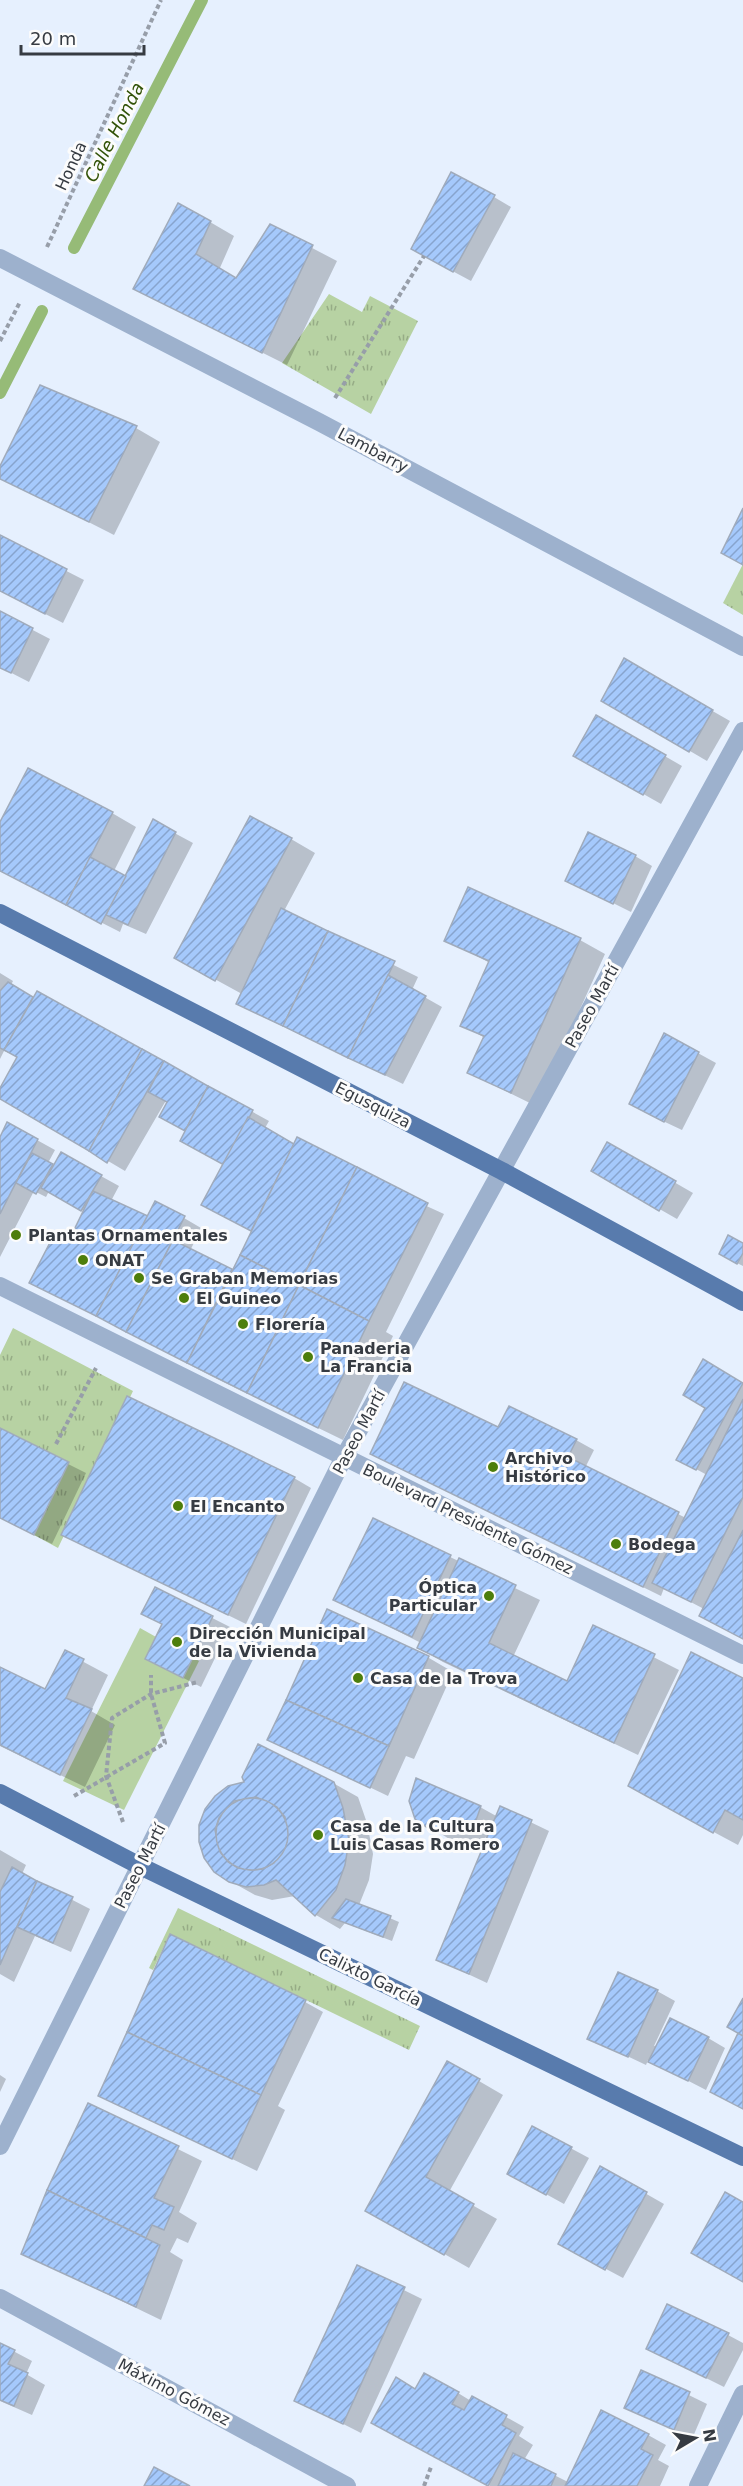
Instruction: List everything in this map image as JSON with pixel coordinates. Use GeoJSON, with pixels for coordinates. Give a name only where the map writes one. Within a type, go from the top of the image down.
{"type":"FeatureCollection","features":[{"type":"Feature","properties":{"kind":"main road","name":"Egusquiza"},"geometry":{"type":"LineString","coordinates":[[0,913],[502,1171],[743,1302]]}},
{"type":"Feature","properties":{"kind":"main road","name":"Calixto García"},"geometry":{"type":"LineString","coordinates":[[0,1793],[140,1866],[743,2157]]}},
{"type":"Feature","properties":{"kind":"street","name":"Lambarry"},"geometry":{"type":"LineString","coordinates":[[0,258],[320,422],[743,647]]}},
{"type":"Feature","properties":{"kind":"street","name":"Paseo Martí"},"geometry":{"type":"LineString","coordinates":[[0,2146],[344,1457],[743,731]]}},
{"type":"Feature","properties":{"kind":"street","name":"Boulevard Presidente Gómez"},"geometry":{"type":"LineString","coordinates":[[0,1286],[743,1655]]}},
{"type":"Feature","properties":{"kind":"street","name":"Máximo Gómez"},"geometry":{"type":"LineString","coordinates":[[0,2298],[347,2486]]}},
{"type":"Feature","properties":{"kind":"street"},"geometry":{"type":"LineString","coordinates":[[698,2486],[743,2394]]}},
{"type":"Feature","properties":{"kind":"path","name":"Honda"},"geometry":{"type":"LineString","coordinates":[[0,341],[34,275],[161,0]]}},
{"type":"Feature","properties":{"kind":"path"},"geometry":{"type":"LineString","coordinates":[[320,422],[424,256]]}},
{"type":"Feature","properties":{"kind":"path"},"geometry":{"type":"LineString","coordinates":[[56,1444],[111,1341]]}},
{"type":"Feature","properties":{"kind":"path"},"geometry":{"type":"LineString","coordinates":[[140,1866],[106,1776],[112,1718],[151,1694],[237,1672]]}},
{"type":"Feature","properties":{"kind":"path"},"geometry":{"type":"LineString","coordinates":[[42,1815],[165,1743],[151,1694],[151,1675]]}},
{"type":"Feature","properties":{"kind":"path"},"geometry":{"type":"LineString","coordinates":[[424,2486],[431,2467]]}},
{"type":"Feature","properties":{"kind":"green space"},"geometry":{"type":"Polygon","coordinates":[[[329,294],[362,312],[370,296],[418,321],[371,414],[282,363],[329,294]]]}},
{"type":"Feature","properties":{"kind":"green space"},"geometry":{"type":"Polygon","coordinates":[[[743,564],[743,615],[723,603],[743,564]]]}},
{"type":"Feature","properties":{"kind":"green space"},"geometry":{"type":"Polygon","coordinates":[[[13,1328],[133,1391],[58,1548],[34,1535],[69,1462],[0,1428],[0,1355],[13,1328]]]}},
{"type":"Feature","properties":{"kind":"green space"},"geometry":{"type":"Polygon","coordinates":[[[140,1628],[199,1661],[124,1810],[63,1781],[140,1628]]]}},
{"type":"Feature","properties":{"kind":"green space"},"geometry":{"type":"Polygon","coordinates":[[[178,1908],[420,2026],[409,2050],[170,1934],[153,1970],[149,1968],[178,1908]]]}},
{"type":"Feature","properties":{"kind":"building"},"geometry":{"type":"Polygon","coordinates":[[[451,172],[495,195],[453,272],[411,249],[451,172]]]}},
{"type":"Feature","properties":{"kind":"building"},"geometry":{"type":"Polygon","coordinates":[[[178,203],[211,221],[196,254],[236,278],[270,224],[313,245],[262,353],[133,289],[178,203]]]}},
{"type":"Feature","properties":{"kind":"building"},"geometry":{"type":"Polygon","coordinates":[[[40,385],[137,426],[89,522],[0,479],[0,466],[40,385]]]}},
{"type":"Feature","properties":{"kind":"building"},"geometry":{"type":"Polygon","coordinates":[[[743,508],[743,565],[721,553],[743,508]]]}},
{"type":"Feature","properties":{"kind":"building"},"geometry":{"type":"Polygon","coordinates":[[[0,535],[67,569],[45,614],[0,591],[0,535]]]}},
{"type":"Feature","properties":{"kind":"building"},"geometry":{"type":"Polygon","coordinates":[[[0,611],[33,628],[11,673],[0,668],[0,611]]]}},
{"type":"Feature","properties":{"kind":"building"},"geometry":{"type":"Polygon","coordinates":[[[624,658],[713,710],[689,752],[601,701],[624,658]]]}},
{"type":"Feature","properties":{"kind":"building"},"geometry":{"type":"Polygon","coordinates":[[[596,715],[666,755],[643,795],[573,756],[596,715]]]}},
{"type":"Feature","properties":{"kind":"building"},"geometry":{"type":"Polygon","coordinates":[[[28,768],[113,812],[66,905],[0,871],[0,822],[28,768]]]}},
{"type":"Feature","properties":{"kind":"building"},"geometry":{"type":"Polygon","coordinates":[[[250,816],[292,838],[215,981],[174,958],[250,816]]]}},
{"type":"Feature","properties":{"kind":"building"},"geometry":{"type":"Polygon","coordinates":[[[153,819],[176,832],[128,925],[106,915],[153,819]]]}},
{"type":"Feature","properties":{"kind":"building"},"geometry":{"type":"Polygon","coordinates":[[[588,832],[636,855],[613,904],[565,881],[588,832]]]}},
{"type":"Feature","properties":{"kind":"building"},"geometry":{"type":"Polygon","coordinates":[[[90,857],[126,876],[101,924],[66,905],[90,857]]]}},
{"type":"Feature","properties":{"kind":"building"},"geometry":{"type":"Polygon","coordinates":[[[468,887],[581,938],[511,1093],[467,1073],[484,1036],[460,1026],[489,961],[444,941],[468,887]]]}},
{"type":"Feature","properties":{"kind":"building"},"geometry":{"type":"Polygon","coordinates":[[[281,908],[328,931],[283,1026],[236,1004],[281,908]]]}},
{"type":"Feature","properties":{"kind":"building"},"geometry":{"type":"Polygon","coordinates":[[[328,931],[395,961],[348,1058],[283,1026],[328,931]]]}},
{"type":"Feature","properties":{"kind":"building"},"geometry":{"type":"Polygon","coordinates":[[[388,975],[426,996],[385,1075],[348,1058],[388,975]]]}},
{"type":"Feature","properties":{"kind":"building"},"geometry":{"type":"Polygon","coordinates":[[[8,982],[33,997],[4,1050],[0,1048],[0,991],[8,982]]]}},
{"type":"Feature","properties":{"kind":"building"},"geometry":{"type":"Polygon","coordinates":[[[37,991],[142,1049],[89,1151],[0,1099],[0,1088],[17,1057],[4,1050],[37,991]]]}},
{"type":"Feature","properties":{"kind":"building"},"geometry":{"type":"Polygon","coordinates":[[[664,1033],[699,1052],[664,1122],[629,1104],[664,1033]]]}},
{"type":"Feature","properties":{"kind":"building"},"geometry":{"type":"Polygon","coordinates":[[[142,1049],[164,1061],[107,1163],[89,1151],[142,1049]]]}},
{"type":"Feature","properties":{"kind":"building"},"geometry":{"type":"Polygon","coordinates":[[[164,1061],[208,1086],[185,1131],[159,1117],[167,1102],[148,1092],[164,1061]]]}},
{"type":"Feature","properties":{"kind":"building"},"geometry":{"type":"Polygon","coordinates":[[[208,1086],[253,1110],[224,1165],[180,1141],[208,1086]]]}},
{"type":"Feature","properties":{"kind":"building"},"geometry":{"type":"Polygon","coordinates":[[[248,1117],[294,1144],[251,1231],[201,1205],[248,1117]]]}},
{"type":"Feature","properties":{"kind":"building"},"geometry":{"type":"Polygon","coordinates":[[[7,1122],[38,1139],[0,1214],[0,1137],[7,1122]]]}},
{"type":"Feature","properties":{"kind":"building"},"geometry":{"type":"Polygon","coordinates":[[[297,1137],[357,1167],[299,1285],[240,1255],[297,1137]]]}},
{"type":"Feature","properties":{"kind":"building"},"geometry":{"type":"Polygon","coordinates":[[[607,1142],[676,1181],[659,1211],[591,1171],[607,1142]]]}},
{"type":"Feature","properties":{"kind":"building"},"geometry":{"type":"Polygon","coordinates":[[[61,1152],[102,1175],[81,1211],[41,1188],[61,1152]]]}},
{"type":"Feature","properties":{"kind":"building"},"geometry":{"type":"Polygon","coordinates":[[[32,1153],[53,1164],[36,1194],[16,1183],[32,1153]]]}},
{"type":"Feature","properties":{"kind":"building"},"geometry":{"type":"Polygon","coordinates":[[[357,1167],[428,1203],[369,1321],[299,1285],[357,1167]]]}},
{"type":"Feature","properties":{"kind":"building","name":"ONAT"},"geometry":{"type":"Polygon","coordinates":[[[93,1191],[148,1216],[96,1316],[29,1283],[55,1233],[70,1238],[93,1191]]]}},
{"type":"Feature","properties":{"kind":"building"},"geometry":{"type":"Polygon","coordinates":[[[155,1201],[185,1216],[126,1332],[96,1316],[155,1201]]]}},
{"type":"Feature","properties":{"kind":"building"},"geometry":{"type":"Polygon","coordinates":[[[728,1235],[743,1243],[743,1253],[737,1264],[719,1254],[728,1235]]]}},
{"type":"Feature","properties":{"kind":"building"},"geometry":{"type":"Polygon","coordinates":[[[173,1240],[232,1269],[187,1363],[126,1332],[173,1240]]]}},
{"type":"Feature","properties":{"kind":"building","name":"Florería"},"geometry":{"type":"Polygon","coordinates":[[[240,1255],[299,1285],[247,1393],[187,1363],[240,1255]]]}},
{"type":"Feature","properties":{"kind":"building","name":"Panaderia La Francia"},"geometry":{"type":"Polygon","coordinates":[[[299,1285],[369,1321],[318,1428],[247,1393],[299,1285]]]}},
{"type":"Feature","properties":{"kind":"building"},"geometry":{"type":"Polygon","coordinates":[[[703,1359],[743,1383],[696,1470],[676,1460],[705,1408],[683,1395],[703,1359]]]}},
{"type":"Feature","properties":{"kind":"building"},"geometry":{"type":"Polygon","coordinates":[[[404,1382],[498,1427],[509,1406],[577,1439],[568,1457],[679,1512],[643,1587],[370,1454],[404,1382]]]}},
{"type":"Feature","properties":{"kind":"building","name":"El Encanto"},"geometry":{"type":"Polygon","coordinates":[[[127,1396],[295,1477],[228,1615],[61,1535],[127,1396]]]}},
{"type":"Feature","properties":{"kind":"building"},"geometry":{"type":"Polygon","coordinates":[[[743,1399],[743,1497],[691,1602],[652,1583],[743,1399]]]}},
{"type":"Feature","properties":{"kind":"building"},"geometry":{"type":"Polygon","coordinates":[[[0,1428],[69,1462],[34,1535],[0,1518],[0,1428]]]}},
{"type":"Feature","properties":{"kind":"building"},"geometry":{"type":"Polygon","coordinates":[[[373,1518],[451,1555],[412,1637],[333,1600],[373,1518]]]}},
{"type":"Feature","properties":{"kind":"building"},"geometry":{"type":"Polygon","coordinates":[[[743,1530],[743,1639],[699,1616],[743,1530]]]}},
{"type":"Feature","properties":{"kind":"building"},"geometry":{"type":"Polygon","coordinates":[[[459,1558],[516,1585],[489,1643],[567,1681],[593,1625],[655,1654],[614,1743],[417,1648],[459,1558]]]}},
{"type":"Feature","properties":{"kind":"building","name":"Dirección Municipal de la Vivienda"},"geometry":{"type":"Polygon","coordinates":[[[155,1587],[213,1616],[183,1678],[145,1659],[162,1624],[141,1614],[155,1587]]]}},
{"type":"Feature","properties":{"kind":"building","name":"Casa de la Trova"},"geometry":{"type":"Polygon","coordinates":[[[327,1609],[429,1656],[389,1746],[286,1700],[327,1609]]]}},
{"type":"Feature","properties":{"kind":"building"},"geometry":{"type":"Polygon","coordinates":[[[65,1650],[84,1659],[66,1698],[92,1709],[60,1775],[0,1745],[0,1667],[45,1689],[65,1650]]]}},
{"type":"Feature","properties":{"kind":"building"},"geometry":{"type":"Polygon","coordinates":[[[691,1652],[743,1678],[743,1820],[725,1810],[713,1833],[628,1786],[691,1652]]]}},
{"type":"Feature","properties":{"kind":"building"},"geometry":{"type":"Polygon","coordinates":[[[286,1700],[389,1746],[370,1788],[267,1740],[286,1700]]]}},
{"type":"Feature","properties":{"kind":"building","name":"Casa de la Cultura Luis Casas Romero"},"geometry":{"type":"Polygon","coordinates":[[[258,1744],[334,1782],[343,1808],[349,1840],[345,1865],[336,1890],[315,1916],[276,1880],[264,1885],[246,1887],[229,1882],[214,1872],[204,1858],[199,1842],[199,1825],[205,1809],[215,1796],[228,1786],[244,1782],[242,1777],[258,1744]],[[256,1797],[234,1801],[219,1818],[215,1830],[220,1852],[228,1862],[238,1868],[251,1870],[263,1869],[274,1863],[287,1842],[285,1817],[277,1807],[256,1797]]]}},
{"type":"Feature","properties":{"kind":"building"},"geometry":{"type":"Polygon","coordinates":[[[416,1778],[481,1806],[474,1826],[454,1833],[432,1831],[415,1819],[409,1801],[416,1778]]]}},
{"type":"Feature","properties":{"kind":"building"},"geometry":{"type":"Polygon","coordinates":[[[259,1798],[278,1808],[286,1820],[288,1834],[286,1848],[278,1860],[266,1868],[245,1870],[226,1860],[218,1848],[216,1827],[226,1808],[238,1800],[259,1798]]]}},
{"type":"Feature","properties":{"kind":"building"},"geometry":{"type":"Polygon","coordinates":[[[500,1806],[532,1820],[469,1974],[436,1960],[500,1806]]]}},
{"type":"Feature","properties":{"kind":"building"},"geometry":{"type":"Polygon","coordinates":[[[12,1867],[37,1881],[0,1965],[0,1892],[12,1867]]]}},
{"type":"Feature","properties":{"kind":"building"},"geometry":{"type":"Polygon","coordinates":[[[37,1881],[73,1897],[53,1943],[17,1927],[37,1881]]]}},
{"type":"Feature","properties":{"kind":"building"},"geometry":{"type":"Polygon","coordinates":[[[346,1899],[391,1916],[383,1937],[332,1918],[346,1899]]]}},
{"type":"Feature","properties":{"kind":"building"},"geometry":{"type":"Polygon","coordinates":[[[170,1934],[306,2000],[261,2095],[127,2032],[170,1934]]]}},
{"type":"Feature","properties":{"kind":"building"},"geometry":{"type":"Polygon","coordinates":[[[618,1972],[658,1990],[628,2057],[587,2039],[618,1972]]]}},
{"type":"Feature","properties":{"kind":"building"},"geometry":{"type":"Polygon","coordinates":[[[743,1998],[743,2036],[727,2027],[743,1998]]]}},
{"type":"Feature","properties":{"kind":"building"},"geometry":{"type":"Polygon","coordinates":[[[670,2018],[709,2037],[688,2081],[648,2062],[670,2018]]]}},
{"type":"Feature","properties":{"kind":"building"},"geometry":{"type":"Polygon","coordinates":[[[127,2032],[261,2095],[232,2159],[98,2096],[127,2032]]]}},
{"type":"Feature","properties":{"kind":"building"},"geometry":{"type":"Polygon","coordinates":[[[738,2033],[743,2036],[743,2109],[710,2092],[738,2033]]]}},
{"type":"Feature","properties":{"kind":"building"},"geometry":{"type":"Polygon","coordinates":[[[447,2061],[480,2079],[426,2177],[474,2204],[444,2255],[365,2211],[447,2061]]]}},
{"type":"Feature","properties":{"kind":"building"},"geometry":{"type":"Polygon","coordinates":[[[88,2103],[179,2146],[154,2198],[174,2207],[164,2230],[152,2225],[146,2238],[47,2190],[88,2103]]]}},
{"type":"Feature","properties":{"kind":"building"},"geometry":{"type":"Polygon","coordinates":[[[532,2126],[572,2147],[546,2195],[507,2174],[532,2126]]]}},
{"type":"Feature","properties":{"kind":"building"},"geometry":{"type":"Polygon","coordinates":[[[600,2166],[647,2192],[605,2270],[558,2244],[600,2166]]]}},
{"type":"Feature","properties":{"kind":"building"},"geometry":{"type":"Polygon","coordinates":[[[47,2190],[160,2245],[136,2307],[21,2254],[47,2190]]]}},
{"type":"Feature","properties":{"kind":"building"},"geometry":{"type":"Polygon","coordinates":[[[725,2192],[743,2202],[743,2282],[691,2253],[725,2192]]]}},
{"type":"Feature","properties":{"kind":"building"},"geometry":{"type":"Polygon","coordinates":[[[357,2265],[405,2287],[343,2424],[294,2401],[357,2265]]]}},
{"type":"Feature","properties":{"kind":"building"},"geometry":{"type":"Polygon","coordinates":[[[667,2304],[729,2333],[706,2378],[646,2349],[667,2304]]]}},
{"type":"Feature","properties":{"kind":"building"},"geometry":{"type":"Polygon","coordinates":[[[0,2343],[15,2350],[8,2364],[28,2373],[14,2406],[0,2400],[0,2343]]]}},
{"type":"Feature","properties":{"kind":"building"},"geometry":{"type":"Polygon","coordinates":[[[641,2370],[690,2392],[674,2430],[624,2408],[641,2370]]]}},
{"type":"Feature","properties":{"kind":"building"},"geometry":{"type":"Polygon","coordinates":[[[424,2373],[459,2392],[452,2404],[464,2410],[472,2396],[507,2415],[502,2425],[516,2433],[488,2486],[371,2423],[396,2377],[415,2389],[424,2373]]]}},
{"type":"Feature","properties":{"kind":"building"},"geometry":{"type":"Polygon","coordinates":[[[601,2410],[649,2434],[641,2449],[653,2455],[637,2486],[565,2486],[601,2410]]]}},
{"type":"Feature","properties":{"kind":"building"},"geometry":{"type":"Polygon","coordinates":[[[513,2453],[556,2474],[551,2486],[498,2486],[513,2453]]]}},
{"type":"Feature","properties":{"kind":"building"},"geometry":{"type":"Polygon","coordinates":[[[154,2467],[190,2486],[144,2486],[154,2467]]]}},
{"type":"Feature","properties":{"kind":"waterway","name":"Calle Honda"},"geometry":{"type":"LineString","coordinates":[[74,248],[202,0]]}},
{"type":"Feature","properties":{"kind":"waterway","name":"Calle Honda"},"geometry":{"type":"LineString","coordinates":[[0,393],[42,311]]}},
{"type":"Feature","properties":{"kind":"place","name":"Plantas Ornamentales"},"geometry":{"type":"Point","coordinates":[16,1235]}},
{"type":"Feature","properties":{"kind":"place","name":"ONAT"},"geometry":{"type":"Point","coordinates":[83,1260]}},
{"type":"Feature","properties":{"kind":"place","name":"Se Graban Memorias"},"geometry":{"type":"Point","coordinates":[139,1278]}},
{"type":"Feature","properties":{"kind":"place","name":"El Guineo"},"geometry":{"type":"Point","coordinates":[184,1298]}},
{"type":"Feature","properties":{"kind":"place","name":"Florería"},"geometry":{"type":"Point","coordinates":[243,1324]}},
{"type":"Feature","properties":{"kind":"place","name":"Panaderia La Francia"},"geometry":{"type":"Point","coordinates":[308,1357]}},
{"type":"Feature","properties":{"kind":"place","name":"Archivo Histórico"},"geometry":{"type":"Point","coordinates":[493,1467]}},
{"type":"Feature","properties":{"kind":"place","name":"El Encanto"},"geometry":{"type":"Point","coordinates":[178,1506]}},
{"type":"Feature","properties":{"kind":"place","name":"Bodega"},"geometry":{"type":"Point","coordinates":[616,1544]}},
{"type":"Feature","properties":{"kind":"place","name":"Óptica Particular"},"geometry":{"type":"Point","coordinates":[489,1596]}},
{"type":"Feature","properties":{"kind":"place","name":"Dirección Municipal de la Vivienda"},"geometry":{"type":"Point","coordinates":[177,1642]}},
{"type":"Feature","properties":{"kind":"place","name":"Casa de la Trova"},"geometry":{"type":"Point","coordinates":[358,1678]}},
{"type":"Feature","properties":{"kind":"place","name":"Casa de la Cultura Luis Casas Romero"},"geometry":{"type":"Point","coordinates":[318,1835]}}]}
